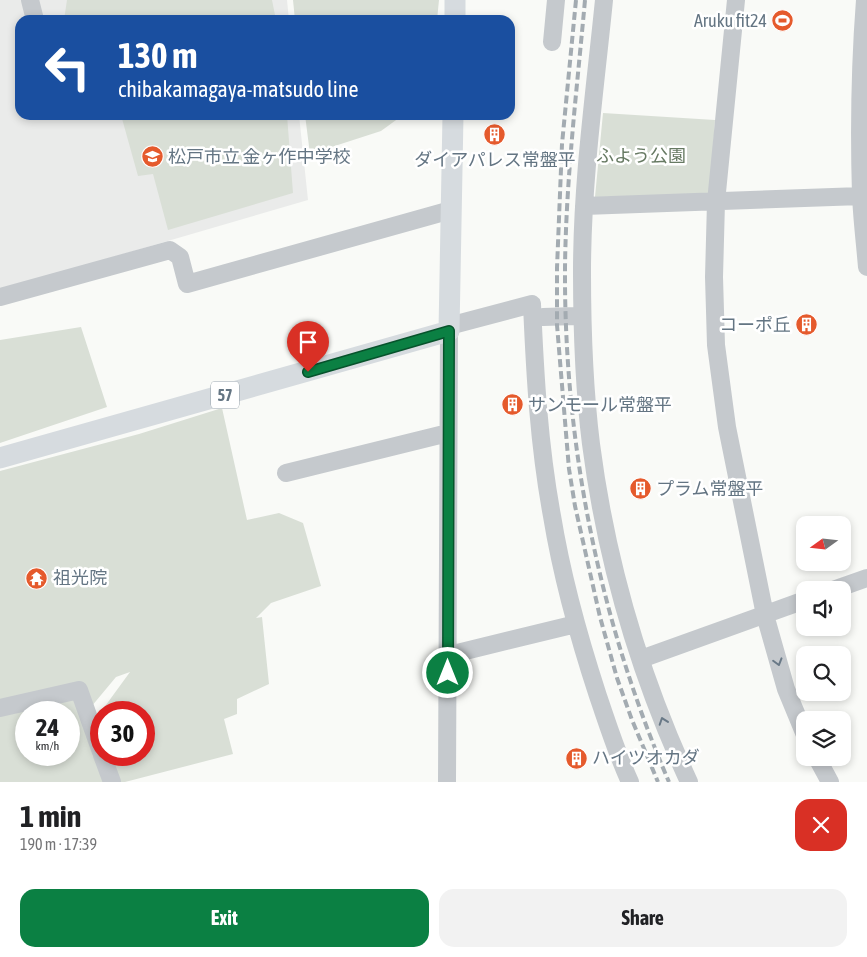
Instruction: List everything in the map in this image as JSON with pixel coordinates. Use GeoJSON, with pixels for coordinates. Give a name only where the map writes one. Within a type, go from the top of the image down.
{"type":"FeatureCollection","features":[{"type":"Feature","properties":{"kind":"main road"},"geometry":{"type":"LineString","coordinates":[[455,0],[455,15]]}},
{"type":"Feature","properties":{"kind":"main road"},"geometry":{"type":"LineString","coordinates":[[449,328],[453,120]]}},
{"type":"Feature","properties":{"kind":"main road","name":"57"},"geometry":{"type":"LineString","coordinates":[[0,458],[449,328]]}},
{"type":"Feature","properties":{"kind":"street"},"geometry":{"type":"LineString","coordinates":[[30,0],[34,15]]}},
{"type":"Feature","properties":{"kind":"street"},"geometry":{"type":"LineString","coordinates":[[552,42],[556,0]]}},
{"type":"Feature","properties":{"kind":"street"},"geometry":{"type":"LineString","coordinates":[[604,0],[584,206],[582,272],[583,329],[591,443],[613,561],[626,610],[667,733],[689,782]]}},
{"type":"Feature","properties":{"kind":"street"},"geometry":{"type":"LineString","coordinates":[[736,0],[716,202],[714,277],[716,345],[726,427],[765,615],[786,689],[796,713]]}},
{"type":"Feature","properties":{"kind":"street"},"geometry":{"type":"LineString","coordinates":[[865,0],[861,72],[861,196],[867,267]]}},
{"type":"Feature","properties":{"kind":"street"},"geometry":{"type":"LineString","coordinates":[[584,206],[861,196]]}},
{"type":"Feature","properties":{"kind":"street"},"geometry":{"type":"LineString","coordinates":[[0,297],[170,250],[180,257],[187,284],[451,210]]}},
{"type":"Feature","properties":{"kind":"street"},"geometry":{"type":"LineString","coordinates":[[447,782],[449,328],[532,304],[539,422],[552,516],[584,652],[630,782]]}},
{"type":"Feature","properties":{"kind":"street"},"geometry":{"type":"LineString","coordinates":[[543,317],[576,316]]}},
{"type":"Feature","properties":{"kind":"street"},"geometry":{"type":"LineString","coordinates":[[286,473],[448,433]]}},
{"type":"Feature","properties":{"kind":"street"},"geometry":{"type":"LineString","coordinates":[[851,584],[867,578]]}},
{"type":"Feature","properties":{"kind":"street"},"geometry":{"type":"LineString","coordinates":[[641,658],[796,603]]}},
{"type":"Feature","properties":{"kind":"street"},"geometry":{"type":"LineString","coordinates":[[449,655],[576,624]]}},
{"type":"Feature","properties":{"kind":"street"},"geometry":{"type":"LineString","coordinates":[[0,708],[79,690],[90,720]]}},
{"type":"Feature","properties":{"kind":"street"},"geometry":{"type":"LineString","coordinates":[[106,766],[112,782]]}},
{"type":"Feature","properties":{"kind":"street"},"geometry":{"type":"LineString","coordinates":[[821,766],[830,782]]}},
{"type":"Feature","properties":{"kind":"shaded area","name":"松戸市立 金ヶ作中学校"},"geometry":{"type":"Polygon","coordinates":[[[0,0],[287,0],[288,15],[15,15],[15,120],[300,120],[308,200],[0,290],[0,0]]]}},
{"type":"Feature","properties":{"kind":"green space"},"geometry":{"type":"Polygon","coordinates":[[[67,0],[272,0],[275,15],[65,15],[67,0]]]}},
{"type":"Feature","properties":{"kind":"green space"},"geometry":{"type":"Polygon","coordinates":[[[293,0],[439,0],[438,15],[294,15],[293,0]]]}},
{"type":"Feature","properties":{"kind":"green space","name":"ふよう公園"},"geometry":{"type":"Polygon","coordinates":[[[603,113],[715,120],[710,195],[595,197],[603,113]]]}},
{"type":"Feature","properties":{"kind":"green space"},"geometry":{"type":"Polygon","coordinates":[[[122,120],[287,120],[293,193],[168,230],[153,174],[138,176],[122,120]]]}},
{"type":"Feature","properties":{"kind":"green space"},"geometry":{"type":"Polygon","coordinates":[[[306,120],[396,120],[381,131],[310,154],[306,120]]]}},
{"type":"Feature","properties":{"kind":"green space"},"geometry":{"type":"Polygon","coordinates":[[[81,327],[107,407],[0,443],[0,340],[81,327]]]}},
{"type":"Feature","properties":{"kind":"green space"},"geometry":{"type":"Polygon","coordinates":[[[222,408],[247,520],[279,513],[303,523],[321,586],[271,603],[256,618],[262,617],[269,684],[237,699],[237,714],[224,719],[233,754],[125,782],[0,782],[0,471],[139,434],[222,408]]]}},
{"type":"Feature","properties":{"kind":"railway"},"geometry":{"type":"LineString","coordinates":[[576,0],[562,144],[557,268],[557,325],[569,469],[575,506],[600,617],[617,678],[658,782]]}},
{"type":"Feature","properties":{"kind":"railway"},"geometry":{"type":"LineString","coordinates":[[585,0],[567,201],[566,334],[571,400],[590,530],[605,595],[644,721],[669,782]]}},
{"type":"Feature","properties":{"kind":"place","name":"Aruku fit24"},"geometry":{"type":"Point","coordinates":[783,21]}},
{"type":"Feature","properties":{"kind":"place","name":"ダイアパレス常盤平"},"geometry":{"type":"Point","coordinates":[495,135]}},
{"type":"Feature","properties":{"kind":"place","name":"松戸市立 金ヶ作中学校"},"geometry":{"type":"Point","coordinates":[152,157]}},
{"type":"Feature","properties":{"kind":"place","name":"コーポ丘"},"geometry":{"type":"Point","coordinates":[807,325]}},
{"type":"Feature","properties":{"kind":"place","name":"サンモール常盤平"},"geometry":{"type":"Point","coordinates":[512,405]}},
{"type":"Feature","properties":{"kind":"place","name":"プラム常盤平"},"geometry":{"type":"Point","coordinates":[640,489]}},
{"type":"Feature","properties":{"kind":"place","name":"祖光院"},"geometry":{"type":"Point","coordinates":[37,578]}},
{"type":"Feature","properties":{"kind":"place","name":"ハイツオカダ"},"geometry":{"type":"Point","coordinates":[576,758]}},
{"type":"Feature","properties":{"kind":"route"},"geometry":{"type":"LineString","coordinates":[[308,372],[449,331],[448,673]]}}]}
